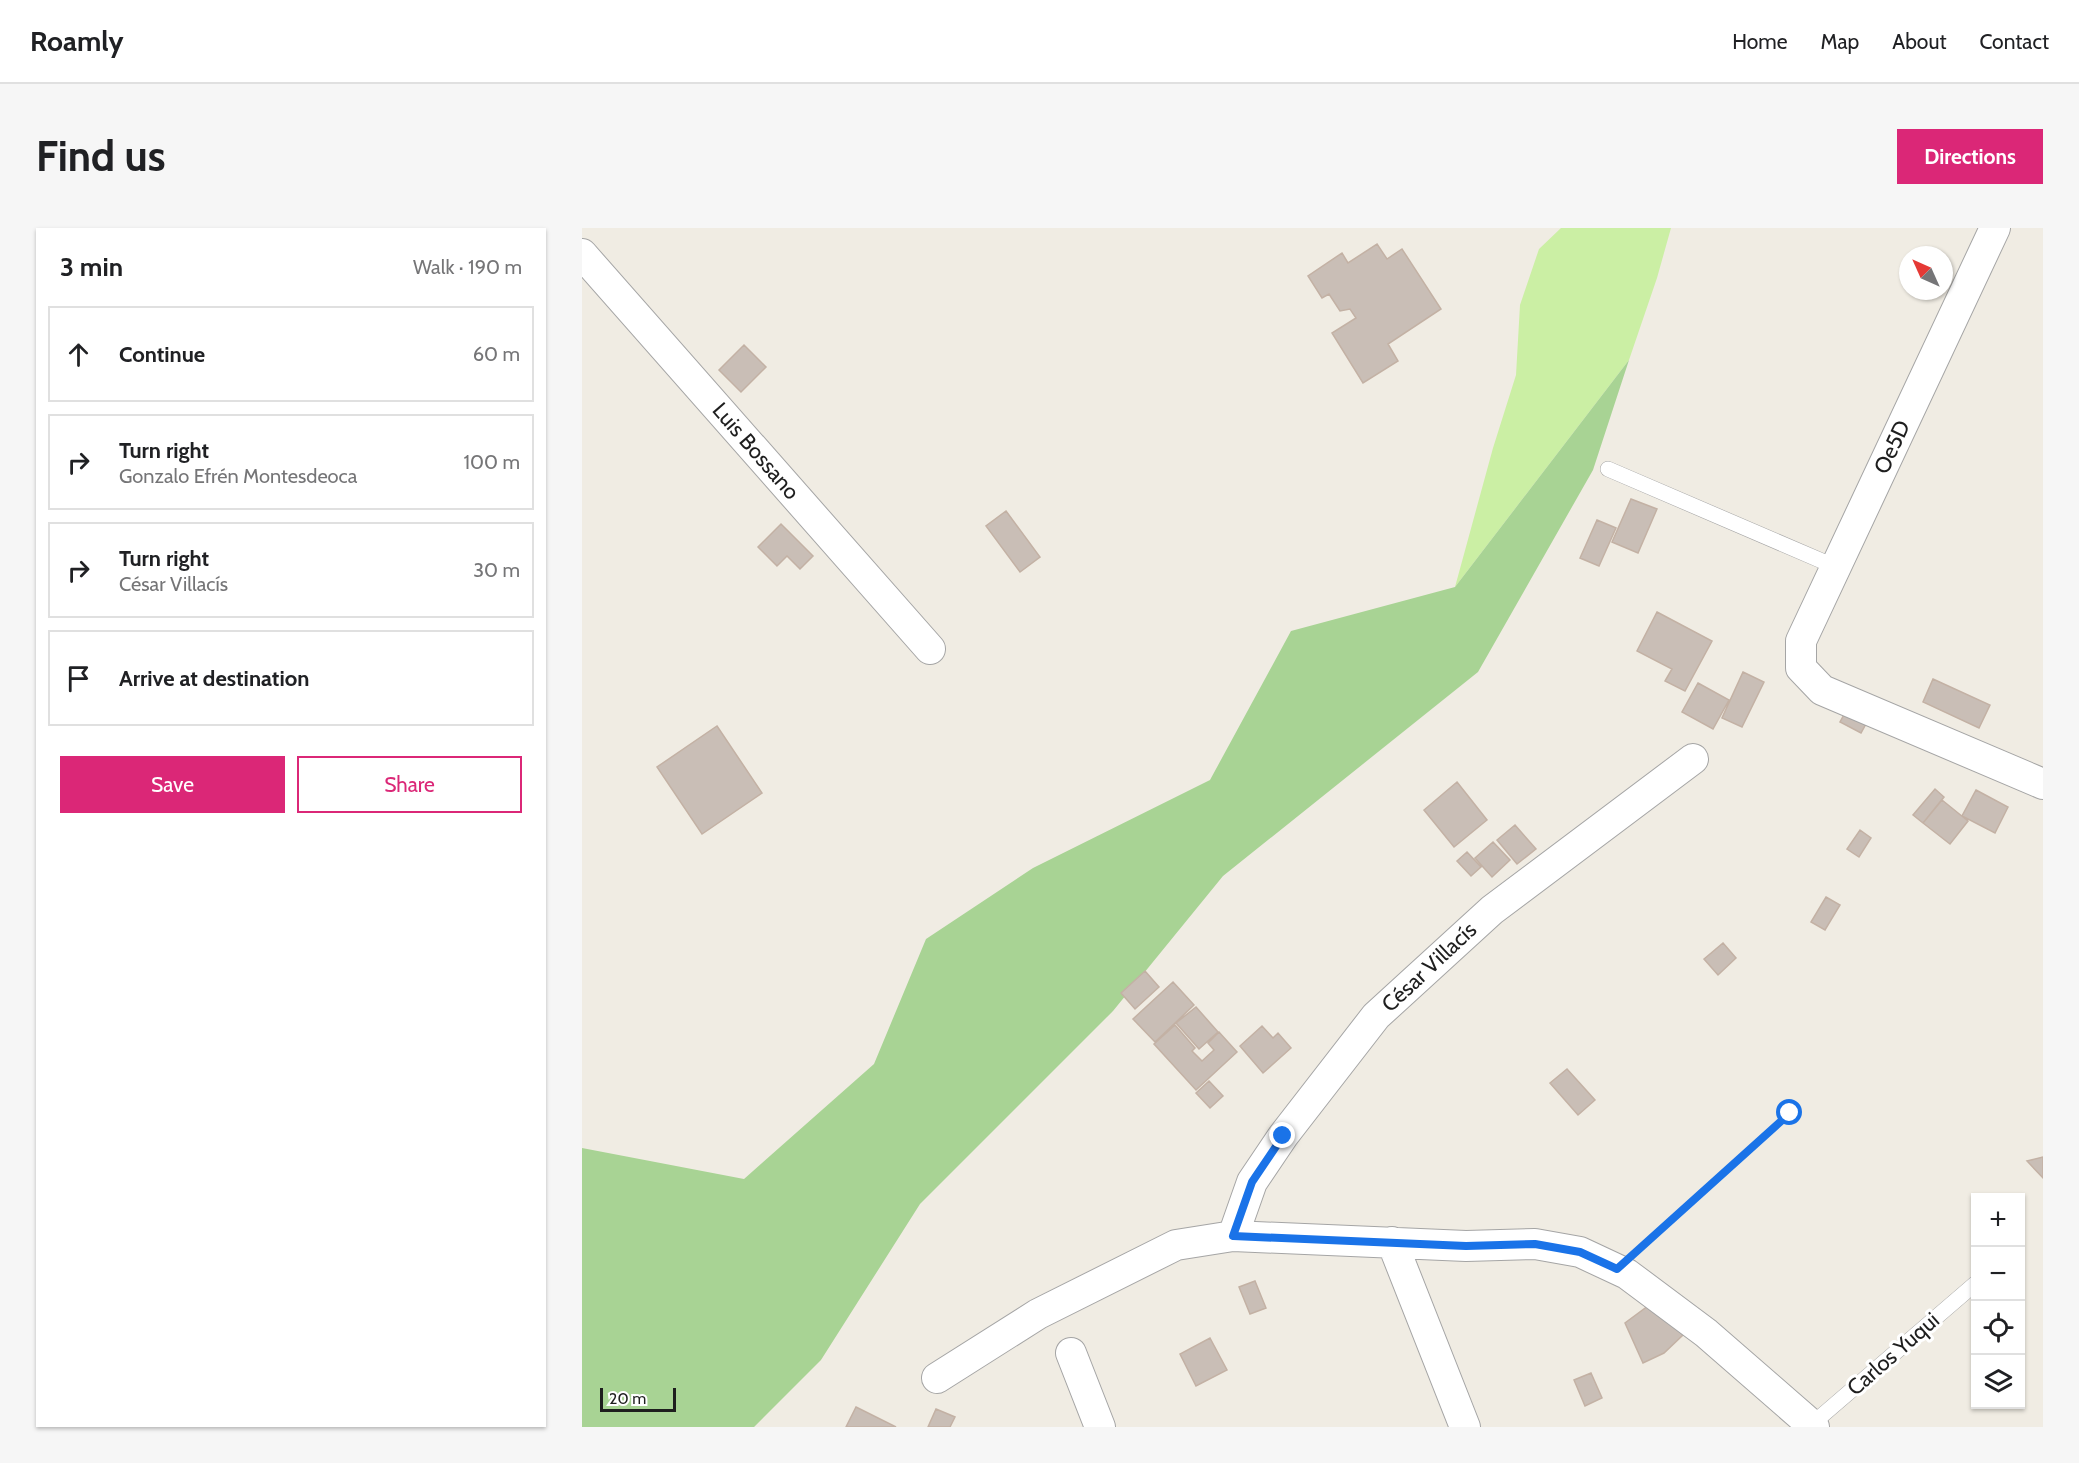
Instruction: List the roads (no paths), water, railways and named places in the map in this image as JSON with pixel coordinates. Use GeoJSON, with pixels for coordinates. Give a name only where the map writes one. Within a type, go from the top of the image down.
{"type":"FeatureCollection","features":[{"type":"Feature","properties":{"kind":"street","name":"Oe5D"},"geometry":{"type":"LineString","coordinates":[[1995,228],[1801,641],[1801,668],[1822,690],[2043,784]]}},
{"type":"Feature","properties":{"kind":"street","name":"Luis Bossano"},"geometry":{"type":"LineString","coordinates":[[582,254],[930,649]]}},
{"type":"Feature","properties":{"kind":"street","name":"César Villacís"},"geometry":{"type":"LineString","coordinates":[[1233,1236],[1252,1182],[1283,1136],[1376,1016],[1492,910],[1693,759]]}},
{"type":"Feature","properties":{"kind":"street"},"geometry":{"type":"LineString","coordinates":[[937,1378],[1038,1314],[1176,1245],[1233,1236],[1466,1246],[1535,1244],[1580,1252],[1627,1274],[1706,1333],[1812,1426]]}},
{"type":"Feature","properties":{"kind":"street"},"geometry":{"type":"LineString","coordinates":[[1392,1242],[1465,1427]]}},
{"type":"Feature","properties":{"kind":"street"},"geometry":{"type":"LineString","coordinates":[[1071,1353],[1100,1427]]}},
{"type":"Feature","properties":{"kind":"lane"},"geometry":{"type":"LineString","coordinates":[[1608,469],[1836,567]]}},
{"type":"Feature","properties":{"kind":"lane","name":"Carlos Yuqui"},"geometry":{"type":"LineString","coordinates":[[1812,1426],[1971,1287]]}}]}
